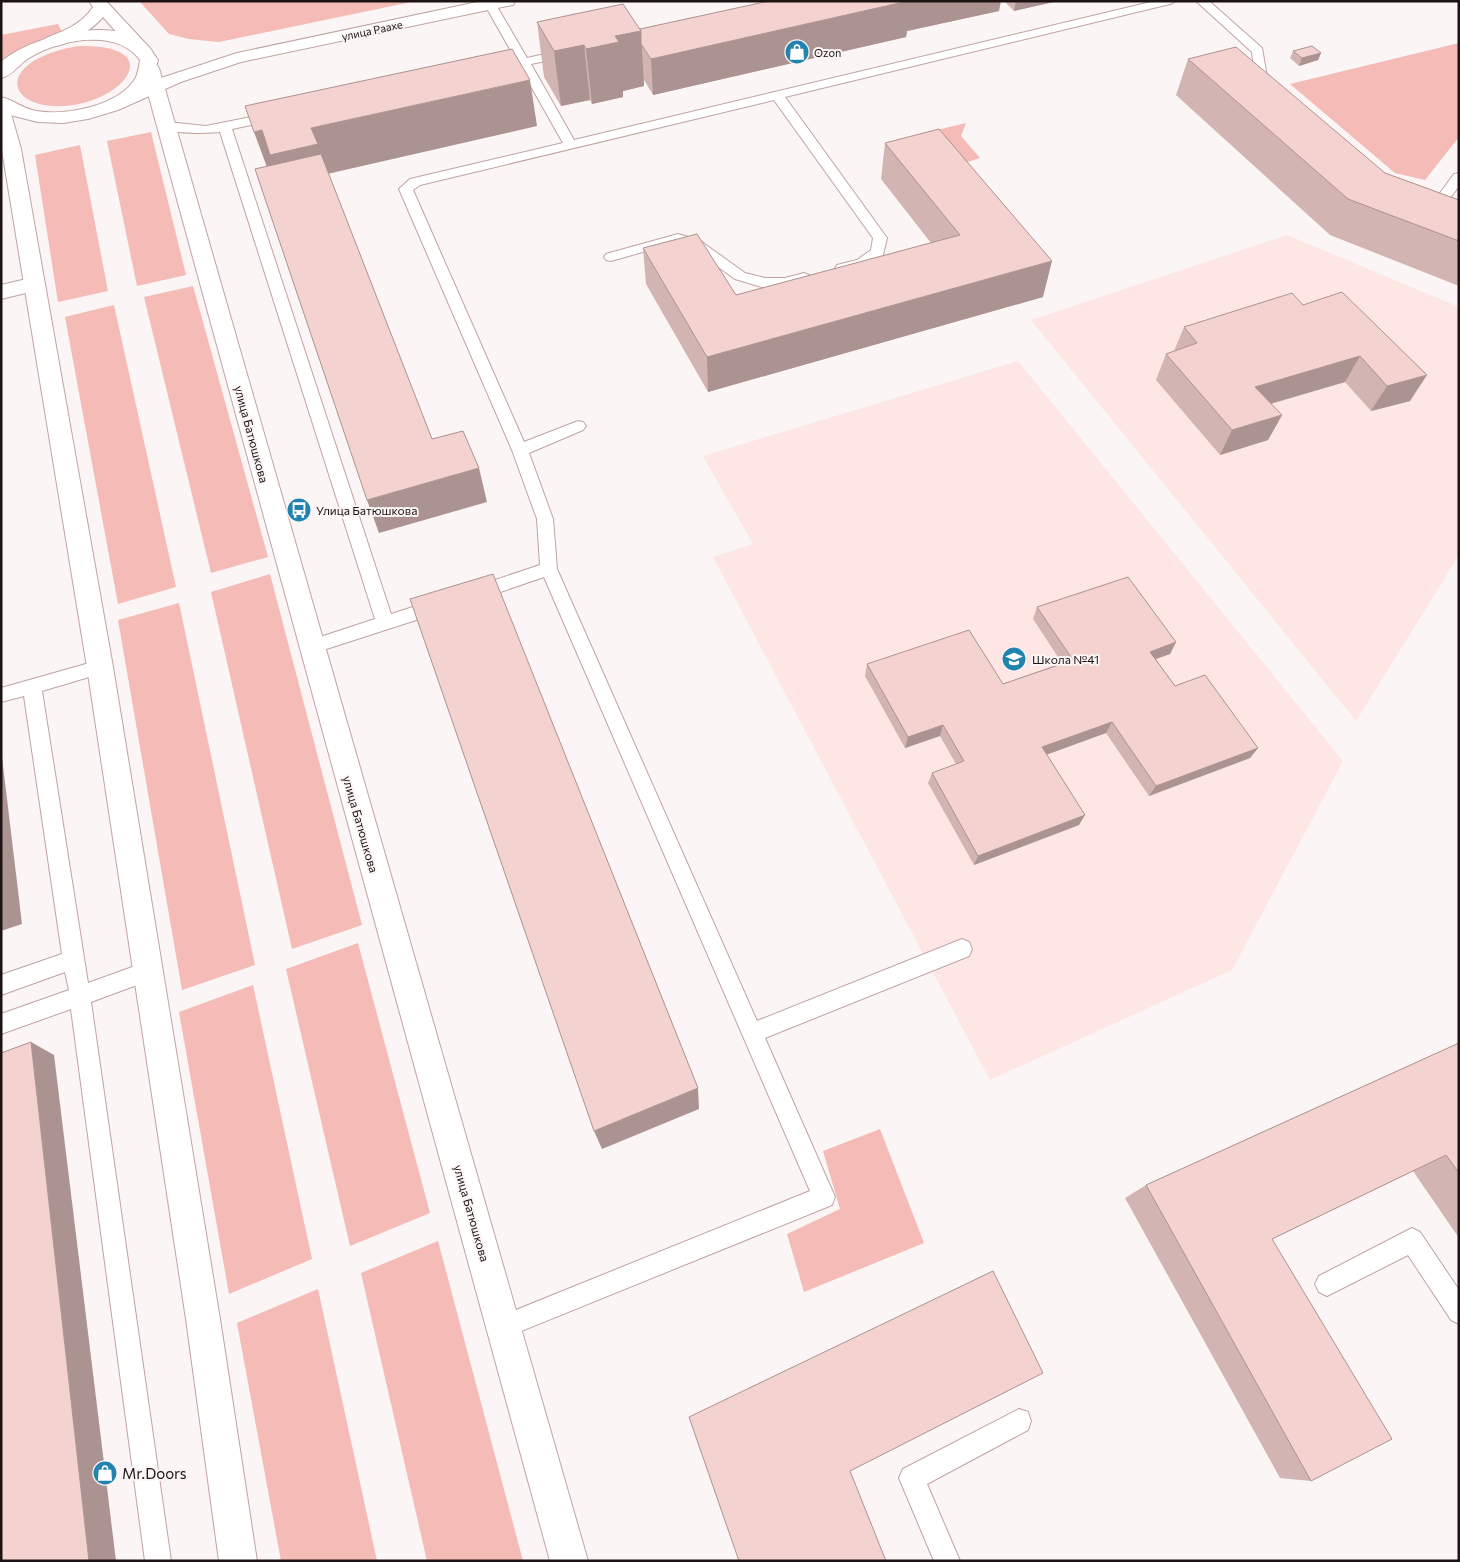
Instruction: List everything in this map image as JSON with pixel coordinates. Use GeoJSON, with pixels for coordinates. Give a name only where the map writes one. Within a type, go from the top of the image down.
{"type":"FeatureCollection","features":[{"type":"Feature","properties":{"kind":"street","name":"улица Раахе"},"geometry":{"type":"LineString","coordinates":[[237,58],[499,3]]}},
{"type":"Feature","properties":{"kind":"street"},"geometry":{"type":"LineString","coordinates":[[1,64],[84,28],[93,21],[99,4],[160,68]]}},
{"type":"Feature","properties":{"kind":"street"},"geometry":{"type":"LineString","coordinates":[[52,42],[78,37],[102,36],[124,40],[140,48]]}},
{"type":"Feature","properties":{"kind":"street"},"geometry":{"type":"LineString","coordinates":[[1,73],[16,58],[27,52]]}},
{"type":"Feature","properties":{"kind":"street"},"geometry":{"type":"LineString","coordinates":[[160,68],[237,58]]}},
{"type":"Feature","properties":{"kind":"street"},"geometry":{"type":"LineString","coordinates":[[237,58],[160,68],[122,100],[94,112],[62,118],[2,112],[12,149],[100,667],[149,971],[238,1561]]}},
{"type":"Feature","properties":{"kind":"street","name":"улица Батюшкова"},"geometry":{"type":"LineString","coordinates":[[160,68],[167,126],[310,647],[504,1326],[569,1561]]}},
{"type":"Feature","properties":{"kind":"street"},"geometry":{"type":"LineString","coordinates":[[1,292],[35,284]]}},
{"type":"Feature","properties":{"kind":"lane"},"geometry":{"type":"LineString","coordinates":[[504,1326],[824,1197],[549,569],[545,519],[520,450],[406,189],[415,182],[1170,1]]}},
{"type":"Feature","properties":{"kind":"lane"},"geometry":{"type":"LineString","coordinates":[[1202,1],[1258,52],[1261,78],[1283,98]]}},
{"type":"Feature","properties":{"kind":"lane"},"geometry":{"type":"LineString","coordinates":[[499,3],[523,62],[570,144]]}},
{"type":"Feature","properties":{"kind":"lane"},"geometry":{"type":"LineString","coordinates":[[485,71],[581,50]]}},
{"type":"Feature","properties":{"kind":"lane"},"geometry":{"type":"LineString","coordinates":[[777,95],[880,238],[878,252],[862,262],[833,270]]}},
{"type":"Feature","properties":{"kind":"lane"},"geometry":{"type":"LineString","coordinates":[[167,126],[206,130],[292,112]]}},
{"type":"Feature","properties":{"kind":"lane"},"geometry":{"type":"LineString","coordinates":[[225,127],[385,624]]}},
{"type":"Feature","properties":{"kind":"lane"},"geometry":{"type":"LineString","coordinates":[[1413,194],[1440,202],[1459,177]]}},
{"type":"Feature","properties":{"kind":"lane"},"geometry":{"type":"LineString","coordinates":[[611,257],[678,238],[694,243],[740,276],[765,283],[785,283],[814,276]]}},
{"type":"Feature","properties":{"kind":"lane"},"geometry":{"type":"LineString","coordinates":[[520,450],[578,426]]}},
{"type":"Feature","properties":{"kind":"lane"},"geometry":{"type":"LineString","coordinates":[[310,647],[549,569]]}},
{"type":"Feature","properties":{"kind":"lane"},"geometry":{"type":"LineString","coordinates":[[1,696],[100,667]]}},
{"type":"Feature","properties":{"kind":"lane"},"geometry":{"type":"LineString","coordinates":[[32,686],[73,960],[80,995],[158,1561]]}},
{"type":"Feature","properties":{"kind":"lane"},"geometry":{"type":"LineString","coordinates":[[752,1033],[962,948]]}},
{"type":"Feature","properties":{"kind":"lane"},"geometry":{"type":"LineString","coordinates":[[1,985],[73,960]]}},
{"type":"Feature","properties":{"kind":"lane"},"geometry":{"type":"LineString","coordinates":[[1,1024],[149,971]]}},
{"type":"Feature","properties":{"kind":"lane"},"geometry":{"type":"LineString","coordinates":[[1327,1284],[1412,1240],[1459,1312]]}},
{"type":"Feature","properties":{"kind":"lane"},"geometry":{"type":"LineString","coordinates":[[947,1561],[912,1478],[1019,1421]]}},
{"type":"Feature","properties":{"kind":"shaded area"},"geometry":{"type":"Polygon","coordinates":[[[416,1],[219,42],[189,39],[169,34],[140,2],[416,1]]]}},
{"type":"Feature","properties":{"kind":"shaded area"},"geometry":{"type":"Polygon","coordinates":[[[58,24],[65,39],[1,64],[1,35],[58,24]]]}},
{"type":"Feature","properties":{"kind":"shaded area"},"geometry":{"type":"Polygon","coordinates":[[[1459,43],[1459,137],[1425,180],[1395,173],[1290,84],[1459,43]]]}},
{"type":"Feature","properties":{"kind":"shaded area"},"geometry":{"type":"Polygon","coordinates":[[[78,46],[109,48],[125,56],[130,67],[125,79],[112,91],[92,100],[69,106],[44,105],[27,99],[21,94],[17,82],[19,76],[32,62],[60,50],[78,46]]]}},
{"type":"Feature","properties":{"kind":"shaded area"},"geometry":{"type":"Polygon","coordinates":[[[966,123],[961,136],[980,158],[946,169],[916,135],[966,123]]]}},
{"type":"Feature","properties":{"kind":"shaded area"},"geometry":{"type":"Polygon","coordinates":[[[151,132],[186,275],[137,286],[107,141],[151,132]]]}},
{"type":"Feature","properties":{"kind":"shaded area"},"geometry":{"type":"Polygon","coordinates":[[[80,145],[108,291],[58,302],[35,155],[80,145]]]}},
{"type":"Feature","properties":{"kind":"shaded area"},"geometry":{"type":"Polygon","coordinates":[[[1287,235],[1459,307],[1459,555],[1356,721],[1031,320],[1287,235]]]}},
{"type":"Feature","properties":{"kind":"shaded area"},"geometry":{"type":"Polygon","coordinates":[[[193,286],[268,557],[211,573],[144,297],[193,286]]]}},
{"type":"Feature","properties":{"kind":"shaded area"},"geometry":{"type":"Polygon","coordinates":[[[114,305],[176,587],[118,604],[65,317],[114,305]]]}},
{"type":"Feature","properties":{"kind":"shaded area","name":"Школа №41"},"geometry":{"type":"Polygon","coordinates":[[[1018,361],[1343,761],[1232,970],[990,1080],[713,557],[753,544],[703,456],[1018,361]]]}},
{"type":"Feature","properties":{"kind":"shaded area"},"geometry":{"type":"Polygon","coordinates":[[[270,574],[362,925],[292,949],[211,592],[270,574]]]}},
{"type":"Feature","properties":{"kind":"shaded area"},"geometry":{"type":"Polygon","coordinates":[[[179,603],[255,965],[182,990],[118,620],[179,603]]]}},
{"type":"Feature","properties":{"kind":"shaded area"},"geometry":{"type":"Polygon","coordinates":[[[358,943],[430,1213],[350,1246],[286,969],[358,943]]]}},
{"type":"Feature","properties":{"kind":"shaded area"},"geometry":{"type":"Polygon","coordinates":[[[253,985],[312,1259],[229,1294],[179,1012],[253,985]]]}},
{"type":"Feature","properties":{"kind":"shaded area"},"geometry":{"type":"Polygon","coordinates":[[[880,1129],[924,1243],[804,1292],[787,1234],[840,1209],[823,1151],[880,1129]]]}},
{"type":"Feature","properties":{"kind":"shaded area"},"geometry":{"type":"Polygon","coordinates":[[[438,1241],[523,1561],[427,1561],[361,1273],[438,1241]]]}},
{"type":"Feature","properties":{"kind":"shaded area"},"geometry":{"type":"Polygon","coordinates":[[[318,1289],[377,1561],[281,1561],[237,1323],[318,1289]]]}},
{"type":"Feature","properties":{"kind":"building"},"geometry":{"type":"Polygon","coordinates":[[[769,1],[908,1],[651,59],[641,44],[640,29],[769,1]]]}},
{"type":"Feature","properties":{"kind":"building"},"geometry":{"type":"Polygon","coordinates":[[[623,4],[641,31],[615,36],[619,42],[586,49],[584,45],[554,51],[537,22],[623,4]]]}},
{"type":"Feature","properties":{"kind":"building"},"geometry":{"type":"Polygon","coordinates":[[[1312,46],[1321,53],[1302,58],[1293,51],[1312,46]]]}},
{"type":"Feature","properties":{"kind":"building"},"geometry":{"type":"Polygon","coordinates":[[[1236,47],[1385,173],[1459,200],[1459,241],[1348,199],[1188,59],[1236,47]]]}},
{"type":"Feature","properties":{"kind":"building"},"geometry":{"type":"Polygon","coordinates":[[[512,49],[530,80],[311,128],[318,144],[270,155],[262,130],[254,132],[245,106],[512,49]]]}},
{"type":"Feature","properties":{"kind":"building"},"geometry":{"type":"Polygon","coordinates":[[[939,129],[1052,261],[707,357],[643,248],[697,234],[736,295],[960,235],[885,143],[939,129]]]}},
{"type":"Feature","properties":{"kind":"building"},"geometry":{"type":"Polygon","coordinates":[[[321,154],[432,439],[463,431],[479,468],[367,500],[255,169],[321,154]]]}},
{"type":"Feature","properties":{"kind":"building"},"geometry":{"type":"Polygon","coordinates":[[[1342,292],[1427,375],[1387,386],[1360,356],[1255,387],[1282,415],[1232,430],[1166,354],[1197,343],[1184,327],[1292,293],[1303,305],[1342,292]]]}},
{"type":"Feature","properties":{"kind":"building"},"geometry":{"type":"Polygon","coordinates":[[[493,574],[698,1088],[594,1131],[410,599],[493,574]]]}},
{"type":"Feature","properties":{"kind":"building"},"geometry":{"type":"Polygon","coordinates":[[[1128,577],[1176,642],[1150,652],[1175,686],[1205,675],[1258,748],[1156,786],[1112,722],[1042,747],[1085,815],[978,856],[932,773],[964,761],[943,725],[908,737],[867,664],[969,630],[1003,684],[1073,660],[1037,607],[1128,577]]]}},
{"type":"Feature","properties":{"kind":"building"},"geometry":{"type":"Polygon","coordinates":[[[31,1042],[89,1561],[1,1561],[1,1053],[31,1042]]]}},
{"type":"Feature","properties":{"kind":"building"},"geometry":{"type":"Polygon","coordinates":[[[1459,1043],[1459,1173],[1446,1155],[1272,1239],[1392,1439],[1311,1481],[1146,1185],[1459,1043]]]}},
{"type":"Feature","properties":{"kind":"building"},"geometry":{"type":"Polygon","coordinates":[[[993,1271],[1043,1373],[850,1471],[886,1561],[739,1561],[689,1417],[993,1271]]]}},
{"type":"Feature","properties":{"kind":"place","name":"Ozon"},"geometry":{"type":"Point","coordinates":[797,52]}},
{"type":"Feature","properties":{"kind":"place","name":"Улица Батюшкова"},"geometry":{"type":"Point","coordinates":[299,510]}},
{"type":"Feature","properties":{"kind":"place","name":"Школа №41"},"geometry":{"type":"Point","coordinates":[1014,659]}},
{"type":"Feature","properties":{"kind":"place","name":"Mr.Doors"},"geometry":{"type":"Point","coordinates":[105,1473]}}]}
